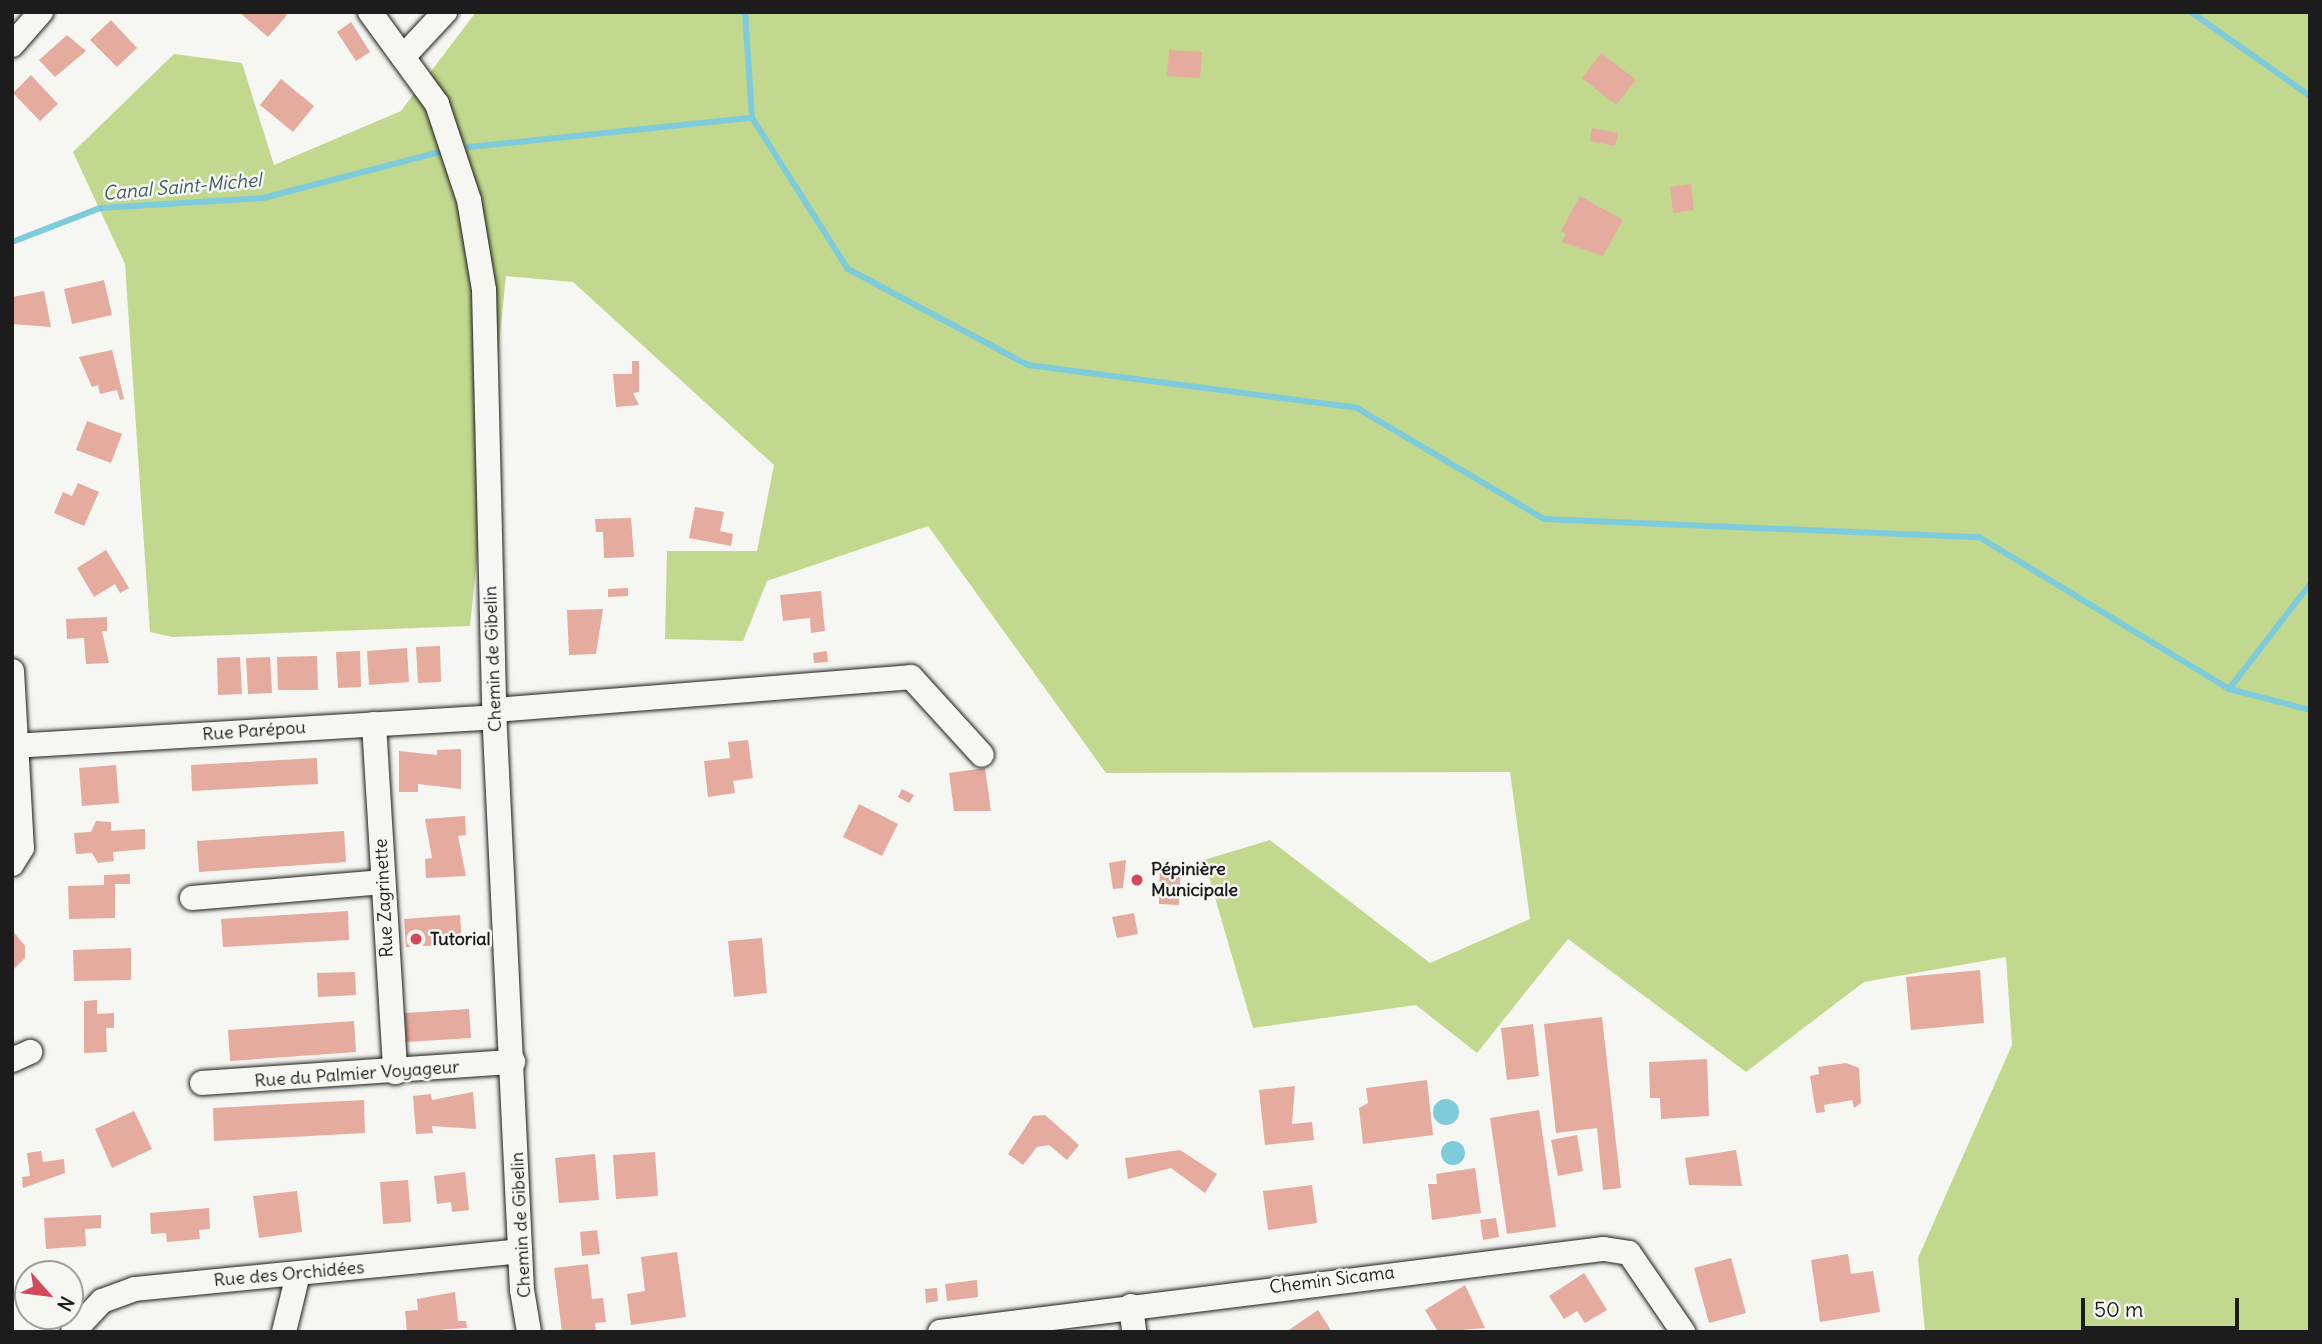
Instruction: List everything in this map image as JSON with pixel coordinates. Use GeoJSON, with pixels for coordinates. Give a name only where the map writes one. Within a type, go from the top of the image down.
{"type":"FeatureCollection","features":[{"type":"Feature","properties":{"kind":"street"},"geometry":{"type":"LineString","coordinates":[[12,45],[41,12]]}},
{"type":"Feature","properties":{"kind":"street","name":"Chemin de Gibelin"},"geometry":{"type":"LineString","coordinates":[[370,12],[437,104],[456,153],[484,290],[494,713],[513,1062],[520,1251],[529,1332]]}},
{"type":"Feature","properties":{"kind":"street"},"geometry":{"type":"LineString","coordinates":[[403,57],[445,12]]}},
{"type":"Feature","properties":{"kind":"street"},"geometry":{"type":"LineString","coordinates":[[12,671],[22,848],[12,864]]}},
{"type":"Feature","properties":{"kind":"street","name":"Rue Parépou"},"geometry":{"type":"LineString","coordinates":[[16,746],[374,724],[911,677],[982,755]]}},
{"type":"Feature","properties":{"kind":"street","name":"Rue Zagrinette"},"geometry":{"type":"LineString","coordinates":[[374,724],[395,1072]]}},
{"type":"Feature","properties":{"kind":"street"},"geometry":{"type":"LineString","coordinates":[[192,898],[383,882]]}},
{"type":"Feature","properties":{"kind":"street","name":"Rue du Palmier Voyageur"},"geometry":{"type":"LineString","coordinates":[[202,1083],[513,1062]]}},
{"type":"Feature","properties":{"kind":"street","name":"Chemin Sicama"},"geometry":{"type":"LineString","coordinates":[[940,1332],[991,1328],[1131,1306],[1604,1249],[1629,1253],[1683,1332]]}},
{"type":"Feature","properties":{"kind":"street","name":"Rue des Orchidées"},"geometry":{"type":"LineString","coordinates":[[73,1332],[102,1301],[135,1289],[520,1251]]}},
{"type":"Feature","properties":{"kind":"street"},"geometry":{"type":"LineString","coordinates":[[284,1332],[298,1274]]}},
{"type":"Feature","properties":{"kind":"street"},"geometry":{"type":"LineString","coordinates":[[1131,1306],[1134,1332]]}},
{"type":"Feature","properties":{"kind":"green space"},"geometry":{"type":"Polygon","coordinates":[[[476,12],[2310,12],[2310,1332],[1925,1332],[1918,1258],[2012,1045],[2006,957],[1864,982],[1746,1072],[1568,939],[1477,1053],[1416,1005],[1253,1028],[1204,860],[1270,840],[1430,963],[1530,919],[1510,772],[1106,773],[928,526],[767,581],[743,641],[665,639],[667,551],[757,551],[774,465],[573,282],[506,276],[470,626],[172,637],[150,632],[125,264],[73,152],[174,54],[242,63],[274,165],[401,111],[476,12]]]}},
{"type":"Feature","properties":{"kind":"water"},"geometry":{"type":"Polygon","coordinates":[[[1446,1099],[1455,1103],[1459,1112],[1455,1121],[1446,1125],[1437,1121],[1433,1112],[1437,1103],[1446,1099]]]}},
{"type":"Feature","properties":{"kind":"water"},"geometry":{"type":"Polygon","coordinates":[[[1453,1141],[1464,1148],[1465,1153],[1458,1164],[1453,1165],[1442,1158],[1441,1153],[1448,1142],[1453,1141]]]}},
{"type":"Feature","properties":{"kind":"building"},"geometry":{"type":"Polygon","coordinates":[[[239,12],[283,12],[287,15],[268,37],[239,12]]]}},
{"type":"Feature","properties":{"kind":"building"},"geometry":{"type":"Polygon","coordinates":[[[111,20],[137,48],[117,67],[90,40],[111,20]]]}},
{"type":"Feature","properties":{"kind":"building"},"geometry":{"type":"Polygon","coordinates":[[[351,22],[370,52],[356,61],[337,32],[351,22]]]}},
{"type":"Feature","properties":{"kind":"building"},"geometry":{"type":"Polygon","coordinates":[[[67,35],[86,51],[55,77],[39,60],[67,35]]]}},
{"type":"Feature","properties":{"kind":"building"},"geometry":{"type":"Polygon","coordinates":[[[1169,50],[1202,52],[1200,78],[1167,76],[1169,50]]]}},
{"type":"Feature","properties":{"kind":"building"},"geometry":{"type":"Polygon","coordinates":[[[1601,53],[1636,80],[1616,105],[1582,78],[1601,53]]]}},
{"type":"Feature","properties":{"kind":"building"},"geometry":{"type":"Polygon","coordinates":[[[31,75],[58,104],[40,121],[13,93],[31,75]]]}},
{"type":"Feature","properties":{"kind":"building"},"geometry":{"type":"Polygon","coordinates":[[[281,79],[314,106],[293,132],[260,105],[281,79]]]}},
{"type":"Feature","properties":{"kind":"building"},"geometry":{"type":"Polygon","coordinates":[[[1592,128],[1618,133],[1615,146],[1590,141],[1592,128]]]}},
{"type":"Feature","properties":{"kind":"building"},"geometry":{"type":"Polygon","coordinates":[[[1691,184],[1694,210],[1673,213],[1670,187],[1691,184]]]}},
{"type":"Feature","properties":{"kind":"building"},"geometry":{"type":"Polygon","coordinates":[[[1580,196],[1623,220],[1603,256],[1562,242],[1566,234],[1561,231],[1580,196]]]}},
{"type":"Feature","properties":{"kind":"building"},"geometry":{"type":"Polygon","coordinates":[[[104,280],[112,315],[72,324],[64,289],[104,280]]]}},
{"type":"Feature","properties":{"kind":"building"},"geometry":{"type":"Polygon","coordinates":[[[44,291],[51,327],[12,324],[12,297],[44,291]]]}},
{"type":"Feature","properties":{"kind":"building"},"geometry":{"type":"Polygon","coordinates":[[[112,350],[124,399],[120,400],[117,390],[100,394],[98,385],[92,387],[79,357],[112,350]]]}},
{"type":"Feature","properties":{"kind":"building"},"geometry":{"type":"Polygon","coordinates":[[[632,361],[639,361],[639,392],[633,393],[639,405],[616,407],[613,374],[632,374],[632,361]]]}},
{"type":"Feature","properties":{"kind":"building"},"geometry":{"type":"Polygon","coordinates":[[[87,421],[122,434],[111,463],[76,450],[87,421]]]}},
{"type":"Feature","properties":{"kind":"building"},"geometry":{"type":"Polygon","coordinates":[[[78,483],[99,492],[84,526],[54,513],[63,492],[72,496],[78,483]]]}},
{"type":"Feature","properties":{"kind":"building"},"geometry":{"type":"Polygon","coordinates":[[[695,507],[724,512],[720,531],[733,534],[731,546],[689,538],[695,507]]]}},
{"type":"Feature","properties":{"kind":"building"},"geometry":{"type":"Polygon","coordinates":[[[631,518],[634,557],[604,558],[603,532],[596,532],[595,519],[631,518]]]}},
{"type":"Feature","properties":{"kind":"building"},"geometry":{"type":"Polygon","coordinates":[[[106,550],[129,588],[120,593],[115,584],[94,597],[77,568],[106,550]]]}},
{"type":"Feature","properties":{"kind":"building"},"geometry":{"type":"Polygon","coordinates":[[[628,588],[628,596],[608,597],[608,589],[628,588]]]}},
{"type":"Feature","properties":{"kind":"building"},"geometry":{"type":"Polygon","coordinates":[[[821,591],[825,631],[811,633],[810,618],[783,621],[780,595],[821,591]]]}},
{"type":"Feature","properties":{"kind":"building"},"geometry":{"type":"Polygon","coordinates":[[[603,609],[596,654],[569,655],[567,610],[603,609]]]}},
{"type":"Feature","properties":{"kind":"building"},"geometry":{"type":"Polygon","coordinates":[[[107,617],[107,631],[102,631],[109,663],[86,664],[84,638],[67,639],[66,619],[107,617]]]}},
{"type":"Feature","properties":{"kind":"building"},"geometry":{"type":"Polygon","coordinates":[[[440,646],[441,682],[418,683],[416,647],[440,646]]]}},
{"type":"Feature","properties":{"kind":"building"},"geometry":{"type":"Polygon","coordinates":[[[407,648],[409,682],[369,685],[367,651],[407,648]]]}},
{"type":"Feature","properties":{"kind":"building"},"geometry":{"type":"Polygon","coordinates":[[[360,651],[361,687],[338,688],[336,652],[360,651]]]}},
{"type":"Feature","properties":{"kind":"building"},"geometry":{"type":"Polygon","coordinates":[[[827,651],[828,662],[814,663],[813,653],[827,651]]]}},
{"type":"Feature","properties":{"kind":"building"},"geometry":{"type":"Polygon","coordinates":[[[317,656],[318,690],[278,690],[277,657],[317,656]]]}},
{"type":"Feature","properties":{"kind":"building"},"geometry":{"type":"Polygon","coordinates":[[[240,657],[242,694],[218,695],[217,658],[240,657]]]}},
{"type":"Feature","properties":{"kind":"building"},"geometry":{"type":"Polygon","coordinates":[[[270,657],[272,693],[248,694],[246,658],[270,657]]]}},
{"type":"Feature","properties":{"kind":"building"},"geometry":{"type":"Polygon","coordinates":[[[748,740],[753,778],[733,781],[735,793],[708,797],[704,761],[730,758],[728,742],[748,740]]]}},
{"type":"Feature","properties":{"kind":"building"},"geometry":{"type":"Polygon","coordinates":[[[461,749],[461,789],[418,784],[418,792],[399,792],[399,751],[437,755],[437,750],[461,749]]]}},
{"type":"Feature","properties":{"kind":"building"},"geometry":{"type":"Polygon","coordinates":[[[317,758],[318,784],[192,791],[191,765],[317,758]]]}},
{"type":"Feature","properties":{"kind":"building"},"geometry":{"type":"Polygon","coordinates":[[[116,765],[119,803],[82,806],[79,768],[116,765]]]}},
{"type":"Feature","properties":{"kind":"building"},"geometry":{"type":"Polygon","coordinates":[[[985,768],[991,811],[954,811],[949,773],[985,768]]]}},
{"type":"Feature","properties":{"kind":"building"},"geometry":{"type":"Polygon","coordinates":[[[902,789],[914,795],[909,803],[898,797],[902,789]]]}},
{"type":"Feature","properties":{"kind":"building"},"geometry":{"type":"Polygon","coordinates":[[[859,804],[898,824],[882,856],[843,837],[859,804]]]}},
{"type":"Feature","properties":{"kind":"building"},"geometry":{"type":"Polygon","coordinates":[[[465,816],[466,835],[458,836],[466,876],[426,878],[425,859],[432,858],[425,819],[465,816]]]}},
{"type":"Feature","properties":{"kind":"building"},"geometry":{"type":"Polygon","coordinates":[[[96,821],[111,822],[111,831],[145,829],[145,849],[113,852],[114,861],[98,863],[92,853],[76,854],[74,833],[91,832],[96,821]]]}},
{"type":"Feature","properties":{"kind":"building"},"geometry":{"type":"Polygon","coordinates":[[[344,831],[346,862],[199,872],[197,841],[344,831]]]}},
{"type":"Feature","properties":{"kind":"building"},"geometry":{"type":"Polygon","coordinates":[[[1126,860],[1123,888],[1113,889],[1109,863],[1126,860]]]}},
{"type":"Feature","properties":{"kind":"building"},"geometry":{"type":"Polygon","coordinates":[[[1160,865],[1181,866],[1179,905],[1159,904],[1160,865]]]}},
{"type":"Feature","properties":{"kind":"building"},"geometry":{"type":"Polygon","coordinates":[[[130,874],[130,884],[115,884],[115,918],[69,919],[68,886],[104,885],[104,875],[130,874]]]}},
{"type":"Feature","properties":{"kind":"building"},"geometry":{"type":"Polygon","coordinates":[[[348,911],[349,940],[223,947],[221,919],[348,911]]]}},
{"type":"Feature","properties":{"kind":"building"},"geometry":{"type":"Polygon","coordinates":[[[1134,913],[1138,934],[1117,938],[1112,917],[1134,913]]]}},
{"type":"Feature","properties":{"kind":"building"},"geometry":{"type":"Polygon","coordinates":[[[460,915],[462,944],[406,947],[404,919],[460,915]]]}},
{"type":"Feature","properties":{"kind":"building"},"geometry":{"type":"Polygon","coordinates":[[[12,930],[25,946],[25,958],[12,971],[12,930]]]}},
{"type":"Feature","properties":{"kind":"building"},"geometry":{"type":"Polygon","coordinates":[[[762,938],[767,993],[734,997],[728,941],[762,938]]]}},
{"type":"Feature","properties":{"kind":"building"},"geometry":{"type":"Polygon","coordinates":[[[131,948],[131,980],[74,981],[73,950],[131,948]]]}},
{"type":"Feature","properties":{"kind":"building"},"geometry":{"type":"Polygon","coordinates":[[[1980,970],[1984,1023],[1911,1030],[1906,977],[1980,970]]]}},
{"type":"Feature","properties":{"kind":"building"},"geometry":{"type":"Polygon","coordinates":[[[355,972],[356,995],[318,997],[317,973],[355,972]]]}},
{"type":"Feature","properties":{"kind":"building"},"geometry":{"type":"Polygon","coordinates":[[[97,1000],[97,1014],[114,1013],[114,1028],[106,1028],[107,1052],[84,1053],[84,1001],[97,1000]]]}},
{"type":"Feature","properties":{"kind":"building"},"geometry":{"type":"Polygon","coordinates":[[[469,1009],[471,1038],[406,1042],[405,1013],[469,1009]]]}},
{"type":"Feature","properties":{"kind":"building"},"geometry":{"type":"Polygon","coordinates":[[[1602,1017],[1621,1188],[1603,1190],[1597,1128],[1556,1133],[1544,1024],[1602,1017]]]}},
{"type":"Feature","properties":{"kind":"building"},"geometry":{"type":"Polygon","coordinates":[[[354,1021],[356,1052],[230,1061],[228,1030],[354,1021]]]}},
{"type":"Feature","properties":{"kind":"building"},"geometry":{"type":"Polygon","coordinates":[[[1533,1024],[1539,1076],[1507,1080],[1501,1028],[1533,1024]]]}},
{"type":"Feature","properties":{"kind":"building"},"geometry":{"type":"Polygon","coordinates":[[[1707,1059],[1709,1116],[1661,1119],[1660,1098],[1650,1098],[1649,1062],[1707,1059]]]}},
{"type":"Feature","properties":{"kind":"building"},"geometry":{"type":"Polygon","coordinates":[[[1846,1063],[1859,1068],[1861,1103],[1854,1108],[1852,1100],[1824,1105],[1825,1112],[1816,1113],[1810,1076],[1819,1074],[1818,1067],[1846,1063]]]}},
{"type":"Feature","properties":{"kind":"building"},"geometry":{"type":"Polygon","coordinates":[[[1427,1080],[1433,1135],[1363,1144],[1359,1108],[1368,1103],[1366,1088],[1427,1080]]]}},
{"type":"Feature","properties":{"kind":"building"},"geometry":{"type":"Polygon","coordinates":[[[1295,1086],[1292,1124],[1312,1122],[1314,1140],[1265,1145],[1259,1090],[1295,1086]]]}},
{"type":"Feature","properties":{"kind":"building"},"geometry":{"type":"Polygon","coordinates":[[[473,1092],[476,1129],[432,1126],[433,1133],[416,1134],[413,1096],[431,1094],[432,1100],[473,1092]]]}},
{"type":"Feature","properties":{"kind":"building"},"geometry":{"type":"Polygon","coordinates":[[[364,1100],[365,1133],[214,1141],[213,1108],[364,1100]]]}},
{"type":"Feature","properties":{"kind":"building"},"geometry":{"type":"Polygon","coordinates":[[[1539,1110],[1556,1227],[1507,1234],[1490,1118],[1539,1110]]]}},
{"type":"Feature","properties":{"kind":"building"},"geometry":{"type":"Polygon","coordinates":[[[134,1111],[152,1149],[112,1168],[95,1129],[134,1111]]]}},
{"type":"Feature","properties":{"kind":"building"},"geometry":{"type":"Polygon","coordinates":[[[1045,1115],[1079,1145],[1067,1160],[1049,1145],[1037,1147],[1023,1165],[1008,1154],[1033,1116],[1045,1115]]]}},
{"type":"Feature","properties":{"kind":"building"},"geometry":{"type":"Polygon","coordinates":[[[1577,1135],[1583,1171],[1558,1176],[1551,1140],[1577,1135]]]}},
{"type":"Feature","properties":{"kind":"building"},"geometry":{"type":"Polygon","coordinates":[[[1180,1150],[1217,1174],[1205,1193],[1171,1168],[1128,1179],[1125,1158],[1180,1150]]]}},
{"type":"Feature","properties":{"kind":"building"},"geometry":{"type":"Polygon","coordinates":[[[1736,1150],[1742,1186],[1689,1185],[1685,1158],[1736,1150]]]}},
{"type":"Feature","properties":{"kind":"building"},"geometry":{"type":"Polygon","coordinates":[[[41,1151],[43,1162],[64,1159],[65,1173],[23,1188],[22,1177],[30,1176],[27,1153],[41,1151]]]}},
{"type":"Feature","properties":{"kind":"building"},"geometry":{"type":"Polygon","coordinates":[[[655,1152],[658,1196],[616,1199],[613,1155],[655,1152]]]}},
{"type":"Feature","properties":{"kind":"building"},"geometry":{"type":"Polygon","coordinates":[[[595,1154],[599,1200],[559,1203],[555,1158],[595,1154]]]}},
{"type":"Feature","properties":{"kind":"building"},"geometry":{"type":"Polygon","coordinates":[[[1475,1168],[1481,1213],[1432,1220],[1428,1184],[1437,1184],[1436,1174],[1475,1168]]]}},
{"type":"Feature","properties":{"kind":"building"},"geometry":{"type":"Polygon","coordinates":[[[465,1172],[469,1210],[452,1212],[451,1202],[437,1204],[434,1176],[465,1172]]]}},
{"type":"Feature","properties":{"kind":"building"},"geometry":{"type":"Polygon","coordinates":[[[408,1180],[411,1222],[383,1224],[380,1182],[408,1180]]]}},
{"type":"Feature","properties":{"kind":"building"},"geometry":{"type":"Polygon","coordinates":[[[1312,1185],[1317,1223],[1268,1230],[1263,1191],[1312,1185]]]}},
{"type":"Feature","properties":{"kind":"building"},"geometry":{"type":"Polygon","coordinates":[[[297,1191],[302,1232],[259,1238],[253,1196],[297,1191]]]}},
{"type":"Feature","properties":{"kind":"building"},"geometry":{"type":"Polygon","coordinates":[[[209,1208],[210,1229],[199,1230],[200,1239],[167,1242],[166,1233],[151,1234],[150,1213],[209,1208]]]}},
{"type":"Feature","properties":{"kind":"building"},"geometry":{"type":"Polygon","coordinates":[[[101,1215],[101,1228],[85,1229],[86,1246],[46,1249],[44,1218],[101,1215]]]}},
{"type":"Feature","properties":{"kind":"building"},"geometry":{"type":"Polygon","coordinates":[[[1496,1218],[1499,1237],[1483,1240],[1480,1220],[1496,1218]]]}},
{"type":"Feature","properties":{"kind":"building"},"geometry":{"type":"Polygon","coordinates":[[[597,1230],[600,1254],[582,1256],[580,1232],[597,1230]]]}},
{"type":"Feature","properties":{"kind":"building"},"geometry":{"type":"Polygon","coordinates":[[[677,1252],[686,1317],[631,1325],[627,1294],[645,1291],[641,1257],[677,1252]]]}},
{"type":"Feature","properties":{"kind":"building"},"geometry":{"type":"Polygon","coordinates":[[[1848,1254],[1851,1274],[1873,1271],[1880,1312],[1820,1322],[1811,1260],[1848,1254]]]}},
{"type":"Feature","properties":{"kind":"building"},"geometry":{"type":"Polygon","coordinates":[[[1731,1258],[1746,1313],[1709,1323],[1694,1268],[1731,1258]]]}},
{"type":"Feature","properties":{"kind":"building"},"geometry":{"type":"Polygon","coordinates":[[[588,1264],[592,1299],[603,1298],[606,1322],[595,1323],[596,1331],[562,1332],[554,1268],[588,1264]]]}},
{"type":"Feature","properties":{"kind":"building"},"geometry":{"type":"Polygon","coordinates":[[[1584,1273],[1607,1310],[1585,1323],[1577,1311],[1564,1319],[1549,1296],[1584,1273]]]}},
{"type":"Feature","properties":{"kind":"building"},"geometry":{"type":"Polygon","coordinates":[[[977,1280],[978,1297],[947,1301],[945,1284],[977,1280]]]}},
{"type":"Feature","properties":{"kind":"building"},"geometry":{"type":"Polygon","coordinates":[[[1465,1285],[1485,1328],[1438,1332],[1425,1310],[1465,1285]]]}},
{"type":"Feature","properties":{"kind":"building"},"geometry":{"type":"Polygon","coordinates":[[[937,1288],[938,1301],[926,1303],[925,1289],[937,1288]]]}},
{"type":"Feature","properties":{"kind":"building"},"geometry":{"type":"Polygon","coordinates":[[[455,1292],[458,1321],[466,1321],[467,1328],[407,1332],[405,1311],[418,1310],[417,1299],[455,1292]]]}},
{"type":"Feature","properties":{"kind":"building"},"geometry":{"type":"Polygon","coordinates":[[[1318,1310],[1332,1332],[1286,1332],[1318,1310]]]}},
{"type":"Feature","properties":{"kind":"waterway"},"geometry":{"type":"LineString","coordinates":[[745,12],[752,118],[848,269],[1028,365],[1357,408],[1544,519],[1979,537],[2229,689]]}},
{"type":"Feature","properties":{"kind":"waterway"},"geometry":{"type":"LineString","coordinates":[[2191,12],[2310,96]]}},
{"type":"Feature","properties":{"kind":"waterway","name":"Canal Saint-Michel"},"geometry":{"type":"LineString","coordinates":[[469,147],[752,118]]}},
{"type":"Feature","properties":{"kind":"waterway","name":"Canal Saint-Michel"},"geometry":{"type":"LineString","coordinates":[[12,242],[100,208],[263,198],[439,152]]}},
{"type":"Feature","properties":{"kind":"waterway"},"geometry":{"type":"LineString","coordinates":[[2310,584],[2229,689],[2310,710]]}},
{"type":"Feature","properties":{"kind":"place","name":"Pépinière Municipale"},"geometry":{"type":"Point","coordinates":[1137,880]}},
{"type":"Feature","properties":{"kind":"place","name":"Tutorial"},"geometry":{"type":"Point","coordinates":[416,939]}}]}
